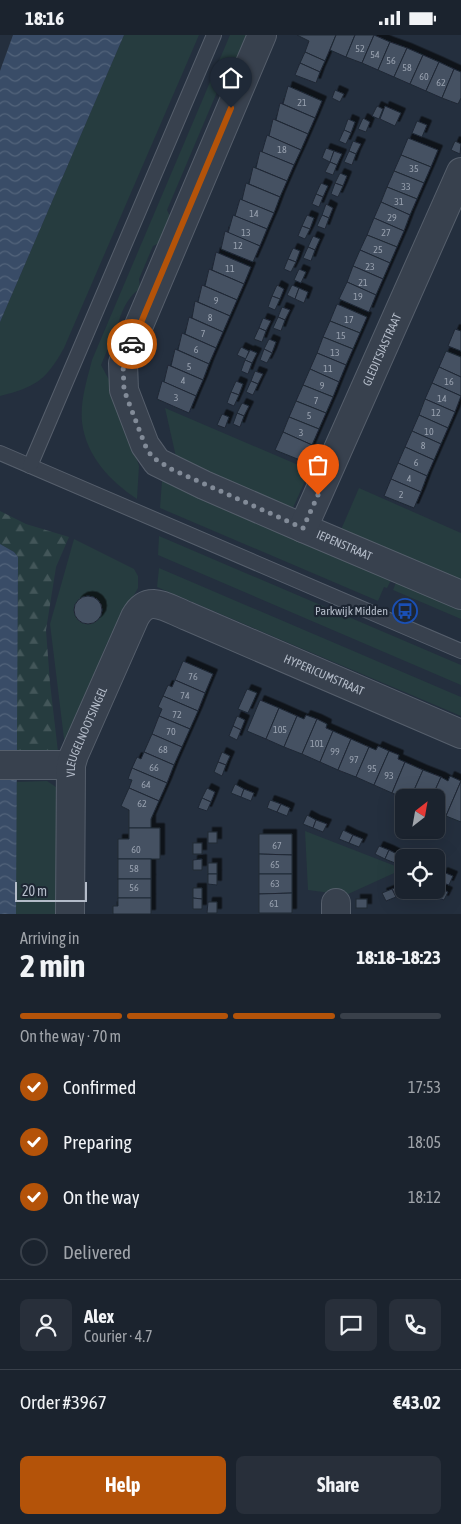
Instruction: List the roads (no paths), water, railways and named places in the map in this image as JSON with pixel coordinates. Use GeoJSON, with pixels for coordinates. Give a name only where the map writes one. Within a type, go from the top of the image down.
{"type":"FeatureCollection","features":[{"type":"Feature","properties":{"kind":"street","name":"IEPENSTRAAT"},"geometry":{"type":"LineString","coordinates":[[262,35],[123,363],[124,390],[145,445],[157,462],[204,485],[461,595]]}},
{"type":"Feature","properties":{"kind":"street","name":"GLEDITSIASTRAAT"},"geometry":{"type":"LineString","coordinates":[[303,528],[461,172]]}},
{"type":"Feature","properties":{"kind":"street","name":"VLEUGELNOOTSINGEL"},"geometry":{"type":"LineString","coordinates":[[70,914],[71,765],[74,755],[140,608],[150,603],[161,605],[187,616]]}},
{"type":"Feature","properties":{"kind":"street","name":"HYPERICUMSTRAAT"},"geometry":{"type":"LineString","coordinates":[[187,616],[461,734]]}},
{"type":"Feature","properties":{"kind":"street"},"geometry":{"type":"LineString","coordinates":[[12,765],[71,765]]}},
{"type":"Feature","properties":{"kind":"lane"},"geometry":{"type":"LineString","coordinates":[[30,466],[214,35]]}},
{"type":"Feature","properties":{"kind":"lane"},"geometry":{"type":"LineString","coordinates":[[0,453],[461,651]]}},
{"type":"Feature","properties":{"kind":"water"},"geometry":{"type":"Polygon","coordinates":[[[13,35],[124,35],[0,322],[0,71],[13,35]]]}},
{"type":"Feature","properties":{"kind":"water"},"geometry":{"type":"Polygon","coordinates":[[[0,544],[14,552],[18,557],[16,914],[0,914],[0,544]]]}},
{"type":"Feature","properties":{"kind":"place","name":"Parkwijk Midden"},"geometry":{"type":"Point","coordinates":[405,611]}}]}
